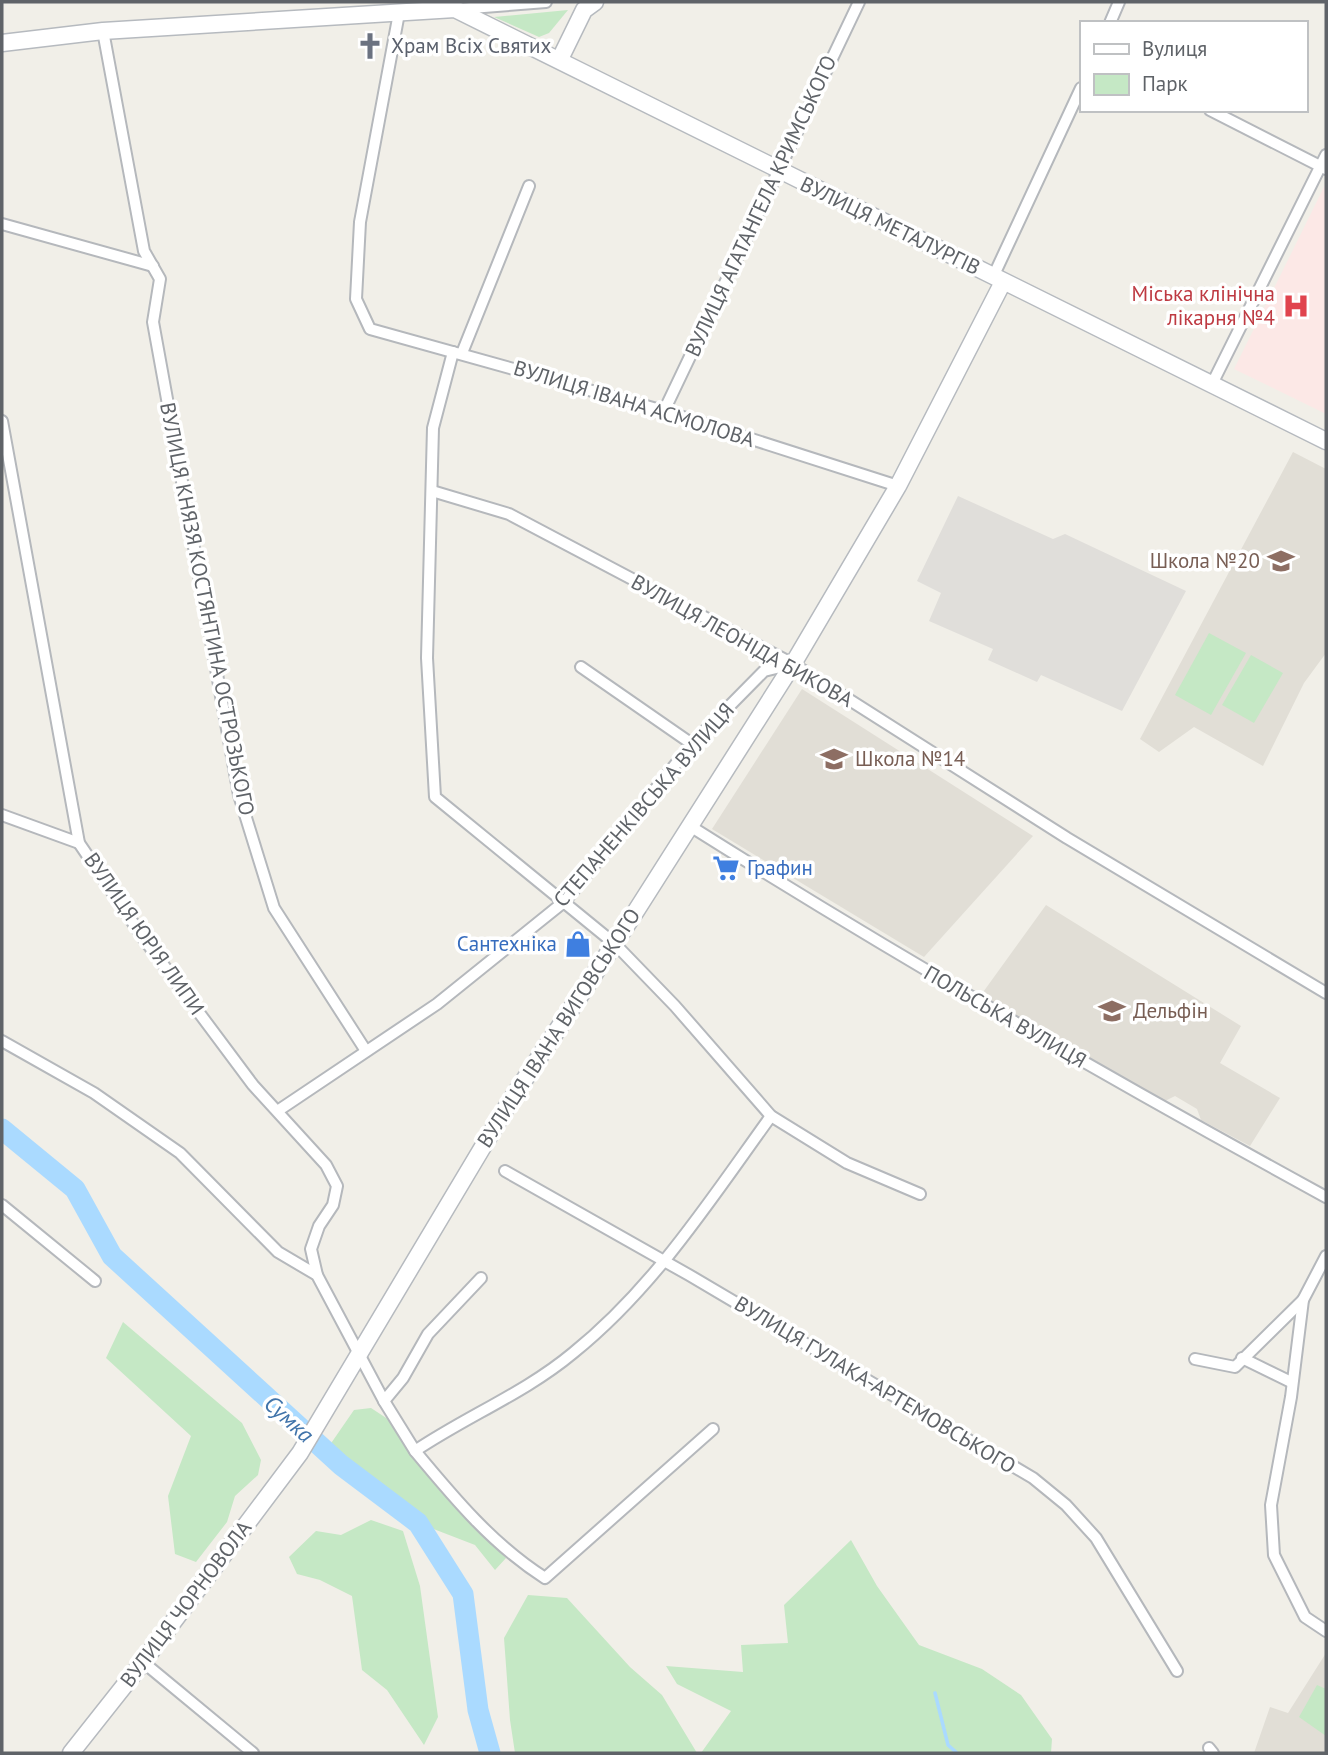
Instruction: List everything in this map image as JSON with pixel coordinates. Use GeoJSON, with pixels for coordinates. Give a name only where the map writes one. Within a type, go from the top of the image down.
{"type":"FeatureCollection","features":[{"type":"Feature","properties":{"kind":"main road"},"geometry":{"type":"LineString","coordinates":[[560,59],[584,10],[595,2]]}},
{"type":"Feature","properties":{"kind":"main road"},"geometry":{"type":"LineString","coordinates":[[2,43],[103,31],[455,9]]}},
{"type":"Feature","properties":{"kind":"main road","name":"ВУЛИЦЯ МЕТАЛУРГІВ"},"geometry":{"type":"LineString","coordinates":[[455,9],[1326,442]]}},
{"type":"Feature","properties":{"kind":"main road"},"geometry":{"type":"LineString","coordinates":[[793,664],[898,486],[998,279]]}},
{"type":"Feature","properties":{"kind":"main road","name":"ВУЛИЦЯ ІВАНА ВИГОВСЬКОГО"},"geometry":{"type":"LineString","coordinates":[[335,1398],[502,1114],[615,944],[793,664]]}},
{"type":"Feature","properties":{"kind":"main road","name":"ВУЛИЦЯ ЧОРНОВОЛА"},"geometry":{"type":"LineString","coordinates":[[71,1753],[300,1453],[335,1398]]}},
{"type":"Feature","properties":{"kind":"street"},"geometry":{"type":"LineString","coordinates":[[455,9],[546,2]]}},
{"type":"Feature","properties":{"kind":"street","name":"ВУЛИЦЯ АГАТАНГЕЛА КРИМСЬКОГО"},"geometry":{"type":"LineString","coordinates":[[664,411],[859,2]]}},
{"type":"Feature","properties":{"kind":"street"},"geometry":{"type":"LineString","coordinates":[[1111,21],[1119,2]]}},
{"type":"Feature","properties":{"kind":"street","name":"ВУЛИЦЯ ІВАНА АСМОЛОВА"},"geometry":{"type":"LineString","coordinates":[[399,13],[360,222],[356,299],[370,329],[664,411],[898,486]]}},
{"type":"Feature","properties":{"kind":"street","name":"ВУЛИЦЯ КНЯЗЯ КОСТЯНТИНА ОСТРОЗЬКОГО"},"geometry":{"type":"LineString","coordinates":[[103,31],[144,251],[160,279],[153,322],[239,795],[274,908],[366,1051]]}},
{"type":"Feature","properties":{"kind":"street"},"geometry":{"type":"LineString","coordinates":[[998,279],[1080,90]]}},
{"type":"Feature","properties":{"kind":"street"},"geometry":{"type":"LineString","coordinates":[[1214,112],[1323,168]]}},
{"type":"Feature","properties":{"kind":"street"},"geometry":{"type":"LineString","coordinates":[[1212,384],[1323,168],[1326,155]]}},
{"type":"Feature","properties":{"kind":"street"},"geometry":{"type":"LineString","coordinates":[[529,186],[457,352],[433,428],[427,658],[435,797],[615,944],[675,1006],[771,1116],[847,1163],[920,1194]]}},
{"type":"Feature","properties":{"kind":"street"},"geometry":{"type":"LineString","coordinates":[[2,224],[153,266]]}},
{"type":"Feature","properties":{"kind":"street","name":"ВУЛИЦЯ ЮРІЯ ЛИПИ"},"geometry":{"type":"LineString","coordinates":[[2,421],[79,843],[253,1085],[279,1110],[326,1165],[337,1186],[334,1205],[319,1226],[311,1249],[317,1275]]}},
{"type":"Feature","properties":{"kind":"street","name":"ВУЛИЦЯ ЛЕОНІДА БИКОВА"},"geometry":{"type":"LineString","coordinates":[[432,491],[509,514],[793,664],[1067,838],[1326,993]]}},
{"type":"Feature","properties":{"kind":"street","name":"СТЕПАНЕНКІВСЬКА ВУЛИЦЯ"},"geometry":{"type":"LineString","coordinates":[[279,1110],[436,1004],[565,901],[692,744],[764,671],[793,664]]}},
{"type":"Feature","properties":{"kind":"street"},"geometry":{"type":"LineString","coordinates":[[581,667],[692,744]]}},
{"type":"Feature","properties":{"kind":"street"},"geometry":{"type":"LineString","coordinates":[[2,815],[79,843]]}},
{"type":"Feature","properties":{"kind":"street","name":"ПОЛЬСЬКА ВУЛИЦЯ"},"geometry":{"type":"LineString","coordinates":[[690,826],[924,971],[1108,1078],[1326,1197]]}},
{"type":"Feature","properties":{"kind":"street"},"geometry":{"type":"LineString","coordinates":[[2,1041],[94,1093],[180,1153],[278,1252],[317,1275],[384,1401],[415,1451],[458,1503],[514,1558],[545,1578],[713,1429]]}},
{"type":"Feature","properties":{"kind":"street"},"geometry":{"type":"LineString","coordinates":[[415,1451],[457,1422],[521,1391],[574,1353],[664,1262],[771,1116]]}},
{"type":"Feature","properties":{"kind":"street","name":"ВУЛИЦЯ ГУЛАКА-АРТЕМОВСЬКОГО"},"geometry":{"type":"LineString","coordinates":[[505,1171],[1033,1479],[1066,1506],[1096,1538],[1177,1671]]}},
{"type":"Feature","properties":{"kind":"street"},"geometry":{"type":"LineString","coordinates":[[2,1205],[95,1280]]}},
{"type":"Feature","properties":{"kind":"street"},"geometry":{"type":"LineString","coordinates":[[1195,1359],[1235,1367],[1303,1300],[1326,1256]]}},
{"type":"Feature","properties":{"kind":"street"},"geometry":{"type":"LineString","coordinates":[[384,1401],[403,1378],[428,1334],[481,1278]]}},
{"type":"Feature","properties":{"kind":"street"},"geometry":{"type":"LineString","coordinates":[[1303,1300],[1271,1505],[1274,1555],[1305,1617],[1326,1631]]}},
{"type":"Feature","properties":{"kind":"street"},"geometry":{"type":"LineString","coordinates":[[1242,1358],[1292,1382]]}},
{"type":"Feature","properties":{"kind":"street"},"geometry":{"type":"LineString","coordinates":[[143,1662],[253,1753]]}},
{"type":"Feature","properties":{"kind":"shaded area","name":"Міська клінічна лікарня №4"},"geometry":{"type":"Polygon","coordinates":[[[1326,183],[1326,414],[1234,369],[1326,183]]]}},
{"type":"Feature","properties":{"kind":"shaded area","name":"Школа №20"},"geometry":{"type":"Polygon","coordinates":[[[1293,452],[1326,469],[1326,653],[1304,683],[1263,766],[1194,727],[1159,752],[1140,739],[1293,452]]]}},
{"type":"Feature","properties":{"kind":"shaded area"},"geometry":{"type":"Polygon","coordinates":[[[958,496],[1053,539],[1065,534],[1186,591],[1122,711],[1041,675],[1037,682],[988,660],[993,649],[929,621],[941,593],[917,581],[958,496]]]}},
{"type":"Feature","properties":{"kind":"shaded area","name":"Школа №14"},"geometry":{"type":"Polygon","coordinates":[[[802,689],[1033,836],[924,957],[712,829],[802,689]]]}},
{"type":"Feature","properties":{"kind":"shaded area","name":"Дельфін"},"geometry":{"type":"Polygon","coordinates":[[[1046,905],[1241,1026],[1220,1063],[1280,1098],[1250,1146],[1201,1120],[1197,1109],[1175,1096],[1165,1101],[981,995],[1046,905]]]}},
{"type":"Feature","properties":{"kind":"shaded area"},"geometry":{"type":"Polygon","coordinates":[[[1326,1653],[1326,1753],[1254,1753],[1270,1707],[1288,1713],[1326,1653]]]}},
{"type":"Feature","properties":{"kind":"green space"},"geometry":{"type":"Polygon","coordinates":[[[568,10],[549,33],[539,37],[494,17],[568,10]]]}},
{"type":"Feature","properties":{"kind":"green space"},"geometry":{"type":"Polygon","coordinates":[[[1209,633],[1246,653],[1211,715],[1175,695],[1209,633]]]}},
{"type":"Feature","properties":{"kind":"green space"},"geometry":{"type":"Polygon","coordinates":[[[1251,655],[1283,673],[1254,723],[1222,705],[1251,655]]]}},
{"type":"Feature","properties":{"kind":"green space"},"geometry":{"type":"Polygon","coordinates":[[[123,1322],[242,1423],[261,1460],[258,1475],[235,1496],[227,1522],[196,1562],[175,1554],[168,1496],[191,1436],[106,1358],[123,1322]]]}},
{"type":"Feature","properties":{"kind":"green space"},"geometry":{"type":"Polygon","coordinates":[[[371,1408],[406,1431],[449,1501],[506,1558],[495,1570],[475,1545],[418,1523],[325,1452],[354,1410],[371,1408]]]}},
{"type":"Feature","properties":{"kind":"green space"},"geometry":{"type":"Polygon","coordinates":[[[371,1520],[403,1531],[420,1586],[438,1717],[424,1745],[387,1690],[362,1670],[352,1596],[320,1580],[297,1574],[289,1557],[316,1531],[341,1535],[371,1520]]]}},
{"type":"Feature","properties":{"kind":"green space"},"geometry":{"type":"Polygon","coordinates":[[[851,1540],[877,1586],[919,1645],[982,1669],[1021,1695],[1052,1739],[1051,1753],[701,1753],[731,1711],[677,1684],[666,1666],[743,1672],[741,1645],[788,1643],[784,1605],[851,1540]]]}},
{"type":"Feature","properties":{"kind":"green space"},"geometry":{"type":"Polygon","coordinates":[[[528,1595],[567,1598],[630,1667],[662,1695],[697,1753],[515,1753],[504,1638],[528,1595]]]}},
{"type":"Feature","properties":{"kind":"green space"},"geometry":{"type":"Polygon","coordinates":[[[1317,1685],[1326,1689],[1326,1736],[1299,1717],[1317,1685]]]}},
{"type":"Feature","properties":{"kind":"waterway","name":"Сумка"},"geometry":{"type":"LineString","coordinates":[[2,1129],[75,1189],[112,1256],[341,1465],[418,1523],[463,1594],[478,1710],[490,1753]]}},
{"type":"Feature","properties":{"kind":"waterway"},"geometry":{"type":"LineString","coordinates":[[935,1693],[948,1745],[957,1753]]}},
{"type":"Feature","properties":{"kind":"place","name":"Храм Всіх Святих"},"geometry":{"type":"Point","coordinates":[370,46]}},
{"type":"Feature","properties":{"kind":"place","name":"Міська клінічна лікарня №4"},"geometry":{"type":"Point","coordinates":[1296,306]}},
{"type":"Feature","properties":{"kind":"place","name":"Школа №20"},"geometry":{"type":"Point","coordinates":[1281,561]}},
{"type":"Feature","properties":{"kind":"place","name":"Школа №14"},"geometry":{"type":"Point","coordinates":[834,759]}},
{"type":"Feature","properties":{"kind":"place","name":"Графин"},"geometry":{"type":"Point","coordinates":[726,868]}},
{"type":"Feature","properties":{"kind":"place","name":"Сантехніка"},"geometry":{"type":"Point","coordinates":[578,944]}},
{"type":"Feature","properties":{"kind":"place","name":"Дельфін"},"geometry":{"type":"Point","coordinates":[1112,1011]}}]}
